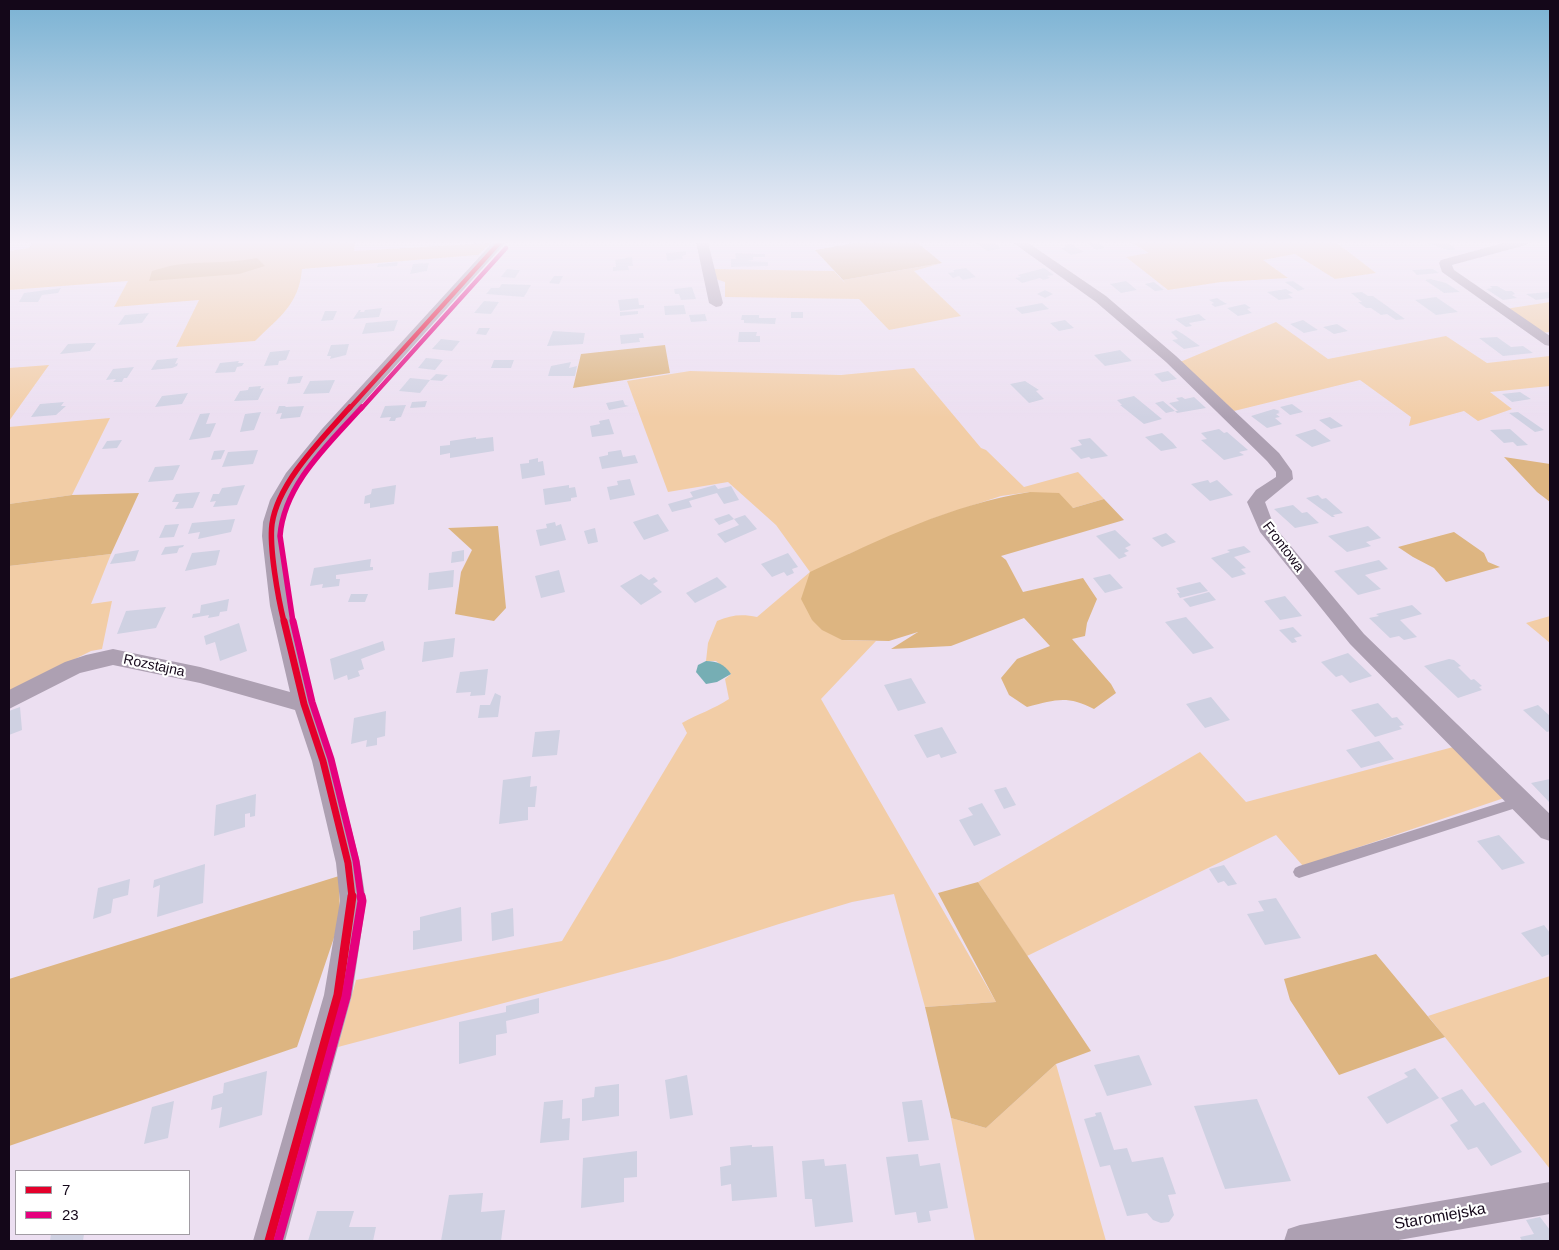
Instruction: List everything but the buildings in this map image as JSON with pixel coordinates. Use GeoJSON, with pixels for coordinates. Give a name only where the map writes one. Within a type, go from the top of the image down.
{"type":"FeatureCollection","features":[{"type":"Feature","properties":{"kind":"street"},"geometry":{"type":"LineString","coordinates":[[269,1241],[338,995],[352,901],[348,863],[323,760],[304,704],[279,598],[271,536],[272,522],[279,500],[292,477],[328,432],[447,300]]}},
{"type":"Feature","properties":{"kind":"street","name":"Frontowa"},"geometry":{"type":"LineString","coordinates":[[1103,300],[1170,359],[1273,457],[1284,471],[1285,478],[1262,494],[1256,502],[1266,528],[1357,639],[1550,830]]}},
{"type":"Feature","properties":{"kind":"street"},"geometry":{"type":"LineString","coordinates":[[1489,300],[1550,342]]}},
{"type":"Feature","properties":{"kind":"street","name":"Rozstajna"},"geometry":{"type":"LineString","coordinates":[[9,700],[82,664],[98,658],[113,657],[200,675],[304,704]]}},
{"type":"Feature","properties":{"kind":"street","name":"Staromiejska"},"geometry":{"type":"LineString","coordinates":[[1300,1241],[1550,1198]]}},
{"type":"Feature","properties":{"kind":"lane"},"geometry":{"type":"LineString","coordinates":[[1299,872],[1522,801]]}},
{"type":"Feature","properties":{"kind":"shaded area"},"geometry":{"type":"Polygon","coordinates":[[[118,300],[195,300],[114,307],[118,300]]]}},
{"type":"Feature","properties":{"kind":"shaded area"},"geometry":{"type":"Polygon","coordinates":[[[199,300],[292,300],[280,317],[255,341],[176,347],[199,300]]]}},
{"type":"Feature","properties":{"kind":"shaded area"},"geometry":{"type":"Polygon","coordinates":[[[860,300],[945,300],[961,316],[889,330],[860,300]]]}},
{"type":"Feature","properties":{"kind":"shaded area"},"geometry":{"type":"Polygon","coordinates":[[[1550,302],[1550,332],[1541,333],[1505,309],[1550,302]]]}},
{"type":"Feature","properties":{"kind":"shaded area"},"geometry":{"type":"Polygon","coordinates":[[[1276,322],[1328,359],[1446,336],[1487,363],[1550,356],[1550,386],[1490,392],[1512,409],[1478,421],[1464,411],[1409,426],[1411,417],[1360,380],[1234,411],[1180,362],[1276,322]]]}},
{"type":"Feature","properties":{"kind":"shaded area"},"geometry":{"type":"Polygon","coordinates":[[[665,345],[670,373],[573,388],[581,354],[665,345]]]}},
{"type":"Feature","properties":{"kind":"shaded area"},"geometry":{"type":"Polygon","coordinates":[[[49,365],[9,421],[9,368],[49,365]]]}},
{"type":"Feature","properties":{"kind":"shaded area"},"geometry":{"type":"Polygon","coordinates":[[[914,368],[981,448],[986,450],[1024,487],[1078,472],[1104,499],[1073,508],[1030,492],[1001,496],[934,518],[849,554],[842,640],[876,641],[821,699],[996,1002],[925,1007],[894,894],[852,902],[670,959],[338,1047],[356,980],[562,941],[687,733],[682,723],[729,699],[725,679],[731,674],[716,661],[706,661],[708,643],[717,621],[737,616],[757,617],[810,572],[776,525],[728,482],[668,492],[627,381],[690,371],[841,375],[914,368]]]}},
{"type":"Feature","properties":{"kind":"shaded area"},"geometry":{"type":"Polygon","coordinates":[[[110,418],[72,495],[9,504],[9,427],[110,418]]]}},
{"type":"Feature","properties":{"kind":"shaded area"},"geometry":{"type":"Polygon","coordinates":[[[1504,457],[1550,464],[1550,502],[1537,492],[1504,457]]]}},
{"type":"Feature","properties":{"kind":"shaded area"},"geometry":{"type":"Polygon","coordinates":[[[1030,492],[1059,493],[1073,508],[1104,499],[1124,520],[1001,556],[1006,560],[1023,592],[1083,578],[1097,599],[1087,623],[1085,636],[1072,639],[1111,684],[1116,693],[1094,709],[1068,700],[1046,702],[1027,707],[1009,695],[1001,678],[1017,659],[1050,646],[1024,618],[951,646],[891,649],[918,632],[889,641],[842,640],[822,630],[812,620],[801,599],[810,572],[917,524],[973,505],[1030,492]]]}},
{"type":"Feature","properties":{"kind":"shaded area"},"geometry":{"type":"Polygon","coordinates":[[[139,493],[111,554],[9,566],[9,504],[72,495],[139,493]]]}},
{"type":"Feature","properties":{"kind":"shaded area"},"geometry":{"type":"Polygon","coordinates":[[[498,526],[506,608],[494,621],[455,614],[461,572],[472,550],[448,528],[498,526]]]}},
{"type":"Feature","properties":{"kind":"shaded area"},"geometry":{"type":"Polygon","coordinates":[[[1454,532],[1484,553],[1488,562],[1500,567],[1446,582],[1434,568],[1398,547],[1454,532]]]}},
{"type":"Feature","properties":{"kind":"shaded area"},"geometry":{"type":"Polygon","coordinates":[[[111,554],[91,604],[112,601],[102,649],[91,651],[9,692],[9,566],[111,554]]]}},
{"type":"Feature","properties":{"kind":"shaded area"},"geometry":{"type":"Polygon","coordinates":[[[1550,616],[1550,643],[1526,623],[1550,616]]]}},
{"type":"Feature","properties":{"kind":"shaded area"},"geometry":{"type":"Polygon","coordinates":[[[706,661],[720,664],[731,674],[717,682],[706,684],[696,672],[698,665],[706,661]]]}},
{"type":"Feature","properties":{"kind":"shaded area"},"geometry":{"type":"Polygon","coordinates":[[[1457,746],[1507,797],[1303,866],[1276,835],[1027,956],[978,882],[1200,752],[1246,802],[1457,746]]]}},
{"type":"Feature","properties":{"kind":"shaded area"},"geometry":{"type":"Polygon","coordinates":[[[339,876],[340,920],[297,1047],[9,1146],[9,979],[339,876]]]}},
{"type":"Feature","properties":{"kind":"shaded area"},"geometry":{"type":"Polygon","coordinates":[[[978,882],[1091,1051],[1056,1064],[986,1128],[951,1118],[925,1007],[996,1002],[938,893],[978,882]]]}},
{"type":"Feature","properties":{"kind":"shaded area"},"geometry":{"type":"Polygon","coordinates":[[[1376,954],[1445,1037],[1339,1075],[1290,1000],[1284,979],[1376,954]]]}},
{"type":"Feature","properties":{"kind":"shaded area"},"geometry":{"type":"Polygon","coordinates":[[[1550,976],[1550,1169],[1428,1016],[1550,976]]]}},
{"type":"Feature","properties":{"kind":"shaded area"},"geometry":{"type":"Polygon","coordinates":[[[1056,1064],[1106,1241],[975,1241],[951,1118],[986,1128],[1056,1064]]]}},
{"type":"Feature","properties":{"kind":"transit line","name":"7"},"geometry":{"type":"LineString","coordinates":[[269,1241],[338,995],[353,901],[348,863],[323,761],[304,704],[280,606],[271,536],[272,522],[279,500],[292,477],[328,432],[447,300]]}},
{"type":"Feature","properties":{"kind":"transit line","name":"23"},"geometry":{"type":"LineString","coordinates":[[278,1241],[346,997],[362,901],[356,861],[331,759],[312,702],[289,604],[280,536],[281,524],[287,504],[299,482],[335,438],[459,300]]}}]}
